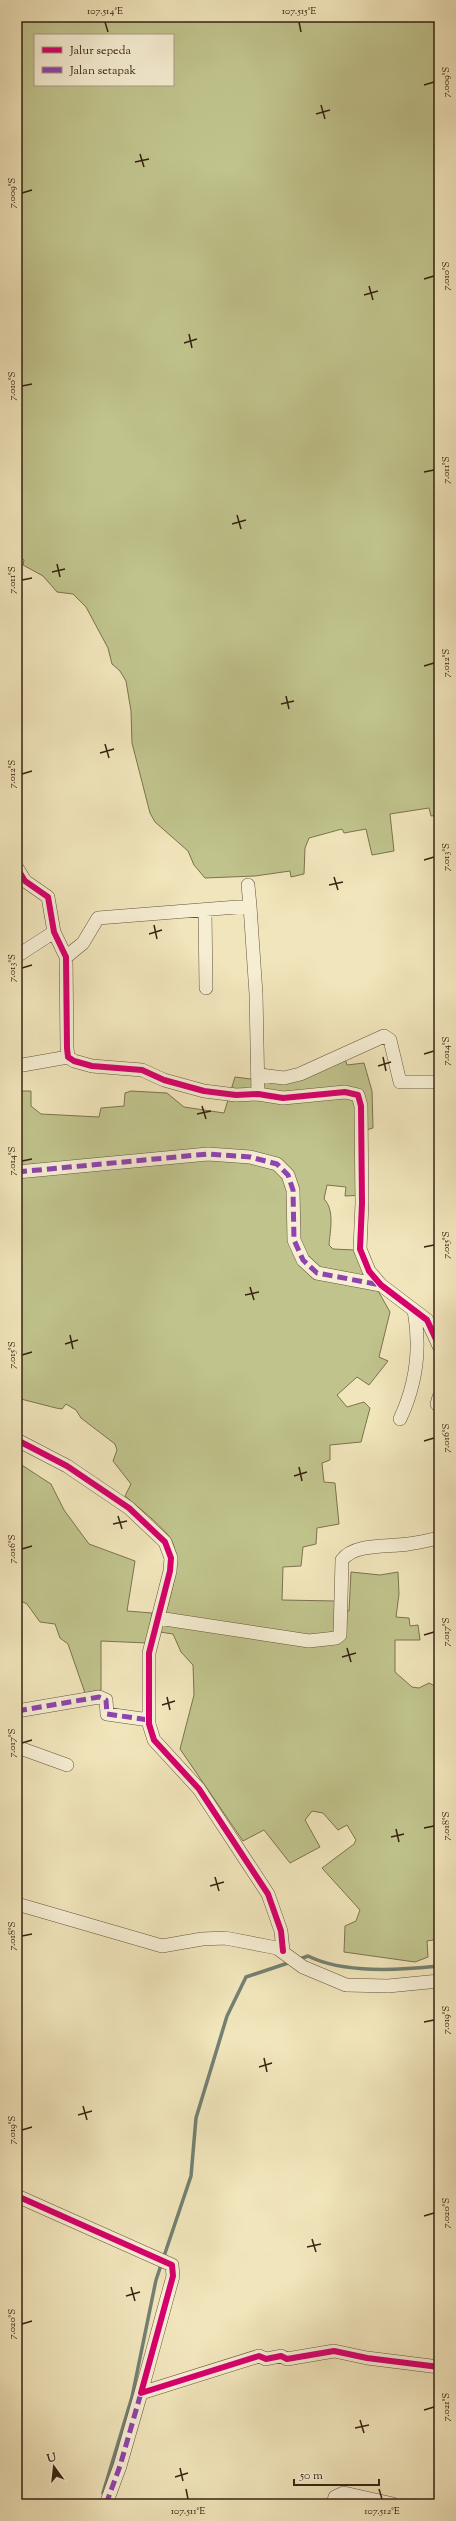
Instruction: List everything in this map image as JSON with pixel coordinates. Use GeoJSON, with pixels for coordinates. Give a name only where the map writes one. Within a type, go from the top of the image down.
{"type":"FeatureCollection","features":[{"type":"Feature","properties":{"kind":"street"},"geometry":{"type":"LineString","coordinates":[[17,868],[25,881],[48,897],[54,932],[66,957],[68,1057]]}},
{"type":"Feature","properties":{"kind":"street"},"geometry":{"type":"LineString","coordinates":[[248,885],[260,1075],[258,1094]]}},
{"type":"Feature","properties":{"kind":"street"},"geometry":{"type":"LineString","coordinates":[[66,957],[83,943],[98,918],[205,911],[250,906]]}},
{"type":"Feature","properties":{"kind":"street"},"geometry":{"type":"LineString","coordinates":[[205,911],[206,988]]}},
{"type":"Feature","properties":{"kind":"street"},"geometry":{"type":"LineString","coordinates":[[17,956],[54,932]]}},
{"type":"Feature","properties":{"kind":"street"},"geometry":{"type":"LineString","coordinates":[[260,1075],[284,1078],[300,1074],[384,1036],[390,1040],[400,1082],[439,1082]]}},
{"type":"Feature","properties":{"kind":"street"},"geometry":{"type":"LineString","coordinates":[[17,1066],[68,1057],[74,1061],[92,1066],[142,1070],[170,1082],[204,1091],[236,1094],[258,1094],[283,1098],[345,1092],[358,1095],[361,1106],[360,1250],[369,1271],[381,1286],[427,1320],[439,1346]]}},
{"type":"Feature","properties":{"kind":"street"},"geometry":{"type":"LineString","coordinates":[[17,1172],[208,1154],[250,1157],[277,1164],[288,1175],[292,1190],[294,1240],[303,1260],[317,1273],[381,1286]]}},
{"type":"Feature","properties":{"kind":"street"},"geometry":{"type":"LineString","coordinates":[[400,1419],[411,1394],[416,1372],[417,1329],[414,1310]]}},
{"type":"Feature","properties":{"kind":"street"},"geometry":{"type":"LineString","coordinates":[[17,1440],[85,1477],[129,1508],[165,1542],[170,1558],[170,1571],[150,1653],[150,1720],[154,1740],[199,1789],[268,1894],[281,1931],[286,1954]]}},
{"type":"Feature","properties":{"kind":"street"},"geometry":{"type":"LineString","coordinates":[[158,1618],[309,1641],[336,1638],[340,1635],[342,1627],[340,1590],[342,1560],[345,1556],[362,1550],[409,1544],[439,1538]]}},
{"type":"Feature","properties":{"kind":"street"},"geometry":{"type":"LineString","coordinates":[[17,1711],[99,1697],[106,1700],[107,1714],[150,1720]]}},
{"type":"Feature","properties":{"kind":"street"},"geometry":{"type":"LineString","coordinates":[[17,1747],[67,1765]]}},
{"type":"Feature","properties":{"kind":"street"},"geometry":{"type":"LineString","coordinates":[[17,1904],[147,1944],[174,1946],[194,1940],[225,1938],[277,1948],[303,1967],[346,1985],[360,1987],[416,1985],[439,1981]]}},
{"type":"Feature","properties":{"kind":"street"},"geometry":{"type":"LineString","coordinates":[[17,2196],[172,2265],[173,2276],[141,2393],[120,2466],[106,2504]]}},
{"type":"Feature","properties":{"kind":"street"},"geometry":{"type":"LineString","coordinates":[[141,2393],[259,2356],[266,2359],[281,2356],[287,2359],[334,2351],[368,2358],[439,2367]]}},
{"type":"Feature","properties":{"kind":"street"},"geometry":{"type":"LineString","coordinates":[[333,2504],[335,2497],[344,2493],[393,2504]]}},
{"type":"Feature","properties":{"kind":"green space"},"geometry":{"type":"Polygon","coordinates":[[[17,17],[439,17],[439,815],[431,816],[429,808],[390,814],[394,851],[372,855],[366,829],[344,833],[342,829],[309,838],[305,848],[304,874],[291,877],[290,871],[255,876],[205,878],[194,865],[188,851],[155,822],[150,813],[132,743],[131,711],[126,681],[120,671],[112,664],[108,648],[86,607],[73,594],[57,592],[43,576],[23,565],[24,560],[17,555],[17,17]]]}},
{"type":"Feature","properties":{"kind":"green space"},"geometry":{"type":"Polygon","coordinates":[[[345,1059],[347,1065],[364,1063],[372,1091],[373,1128],[366,1130],[365,1195],[345,1196],[346,1187],[327,1185],[324,1199],[330,1209],[331,1215],[329,1245],[333,1249],[355,1250],[390,1312],[379,1357],[388,1361],[369,1385],[357,1377],[337,1395],[347,1407],[364,1402],[370,1408],[361,1442],[330,1445],[330,1460],[322,1463],[324,1482],[335,1483],[339,1524],[317,1528],[316,1544],[303,1547],[301,1566],[283,1567],[282,1600],[336,1601],[335,1610],[349,1611],[351,1572],[380,1575],[398,1572],[399,1594],[396,1617],[409,1618],[410,1626],[418,1625],[420,1640],[395,1640],[395,1672],[412,1687],[419,1688],[429,1683],[439,1688],[439,1939],[427,1941],[428,1957],[415,1962],[344,1952],[345,1926],[356,1921],[360,1910],[322,1868],[354,1844],[356,1840],[347,1825],[338,1830],[323,1813],[312,1811],[305,1820],[320,1847],[290,1863],[264,1830],[243,1841],[180,1749],[194,1695],[193,1665],[181,1652],[173,1634],[160,1632],[173,1583],[176,1556],[173,1544],[168,1535],[158,1525],[125,1496],[131,1484],[113,1461],[117,1450],[115,1444],[81,1418],[76,1410],[66,1404],[62,1409],[17,1398],[17,1091],[31,1091],[31,1106],[41,1114],[99,1117],[101,1108],[124,1106],[125,1093],[131,1091],[167,1093],[184,1107],[224,1113],[235,1077],[267,1081],[345,1059]]]}},
{"type":"Feature","properties":{"kind":"green space"},"geometry":{"type":"Polygon","coordinates":[[[17,1462],[51,1484],[64,1510],[89,1544],[135,1561],[127,1611],[152,1613],[147,1643],[101,1641],[101,1690],[85,1693],[68,1644],[60,1638],[55,1624],[40,1622],[27,1604],[17,1599],[17,1462]]]}},
{"type":"Feature","properties":{"kind":"waterway"},"geometry":{"type":"LineString","coordinates":[[297,1960],[308,1956],[322,1962],[338,1966],[372,1969],[407,1969],[439,1966]]}},
{"type":"Feature","properties":{"kind":"waterway"},"geometry":{"type":"LineString","coordinates":[[103,2493],[132,2397],[156,2280],[191,2176],[196,2118],[227,2016],[246,1977],[291,1962]]}},
{"type":"Feature","properties":{"kind":"marked path"},"geometry":{"type":"LineString","coordinates":[[17,1172],[208,1154],[250,1157],[277,1164],[288,1175],[293,1190],[294,1240],[303,1260],[317,1273],[381,1285]]}},
{"type":"Feature","properties":{"kind":"marked path"},"geometry":{"type":"LineString","coordinates":[[17,1711],[99,1697],[106,1700],[107,1714],[149,1720]]}},
{"type":"Feature","properties":{"kind":"marked path"},"geometry":{"type":"LineString","coordinates":[[106,2504],[120,2466],[141,2393]]}},
{"type":"Feature","properties":{"kind":"cycle path"},"geometry":{"type":"LineString","coordinates":[[17,868],[25,881],[48,897],[54,932],[66,957],[67,1048],[68,1057],[74,1061],[92,1066],[142,1070],[164,1080],[204,1091],[236,1095],[258,1094],[283,1098],[345,1092],[358,1095],[361,1106],[362,1203],[360,1249],[369,1271],[381,1285],[427,1320],[439,1346]]}},
{"type":"Feature","properties":{"kind":"cycle path"},"geometry":{"type":"LineString","coordinates":[[17,1440],[67,1466],[129,1508],[165,1542],[171,1558],[170,1571],[149,1653],[149,1724],[154,1740],[199,1789],[268,1894],[281,1931],[283,1951]]}},
{"type":"Feature","properties":{"kind":"cycle path"},"geometry":{"type":"LineString","coordinates":[[17,2196],[172,2265],[173,2276],[141,2393],[259,2356],[266,2359],[281,2356],[287,2359],[334,2351],[367,2358],[439,2367]]}}]}
